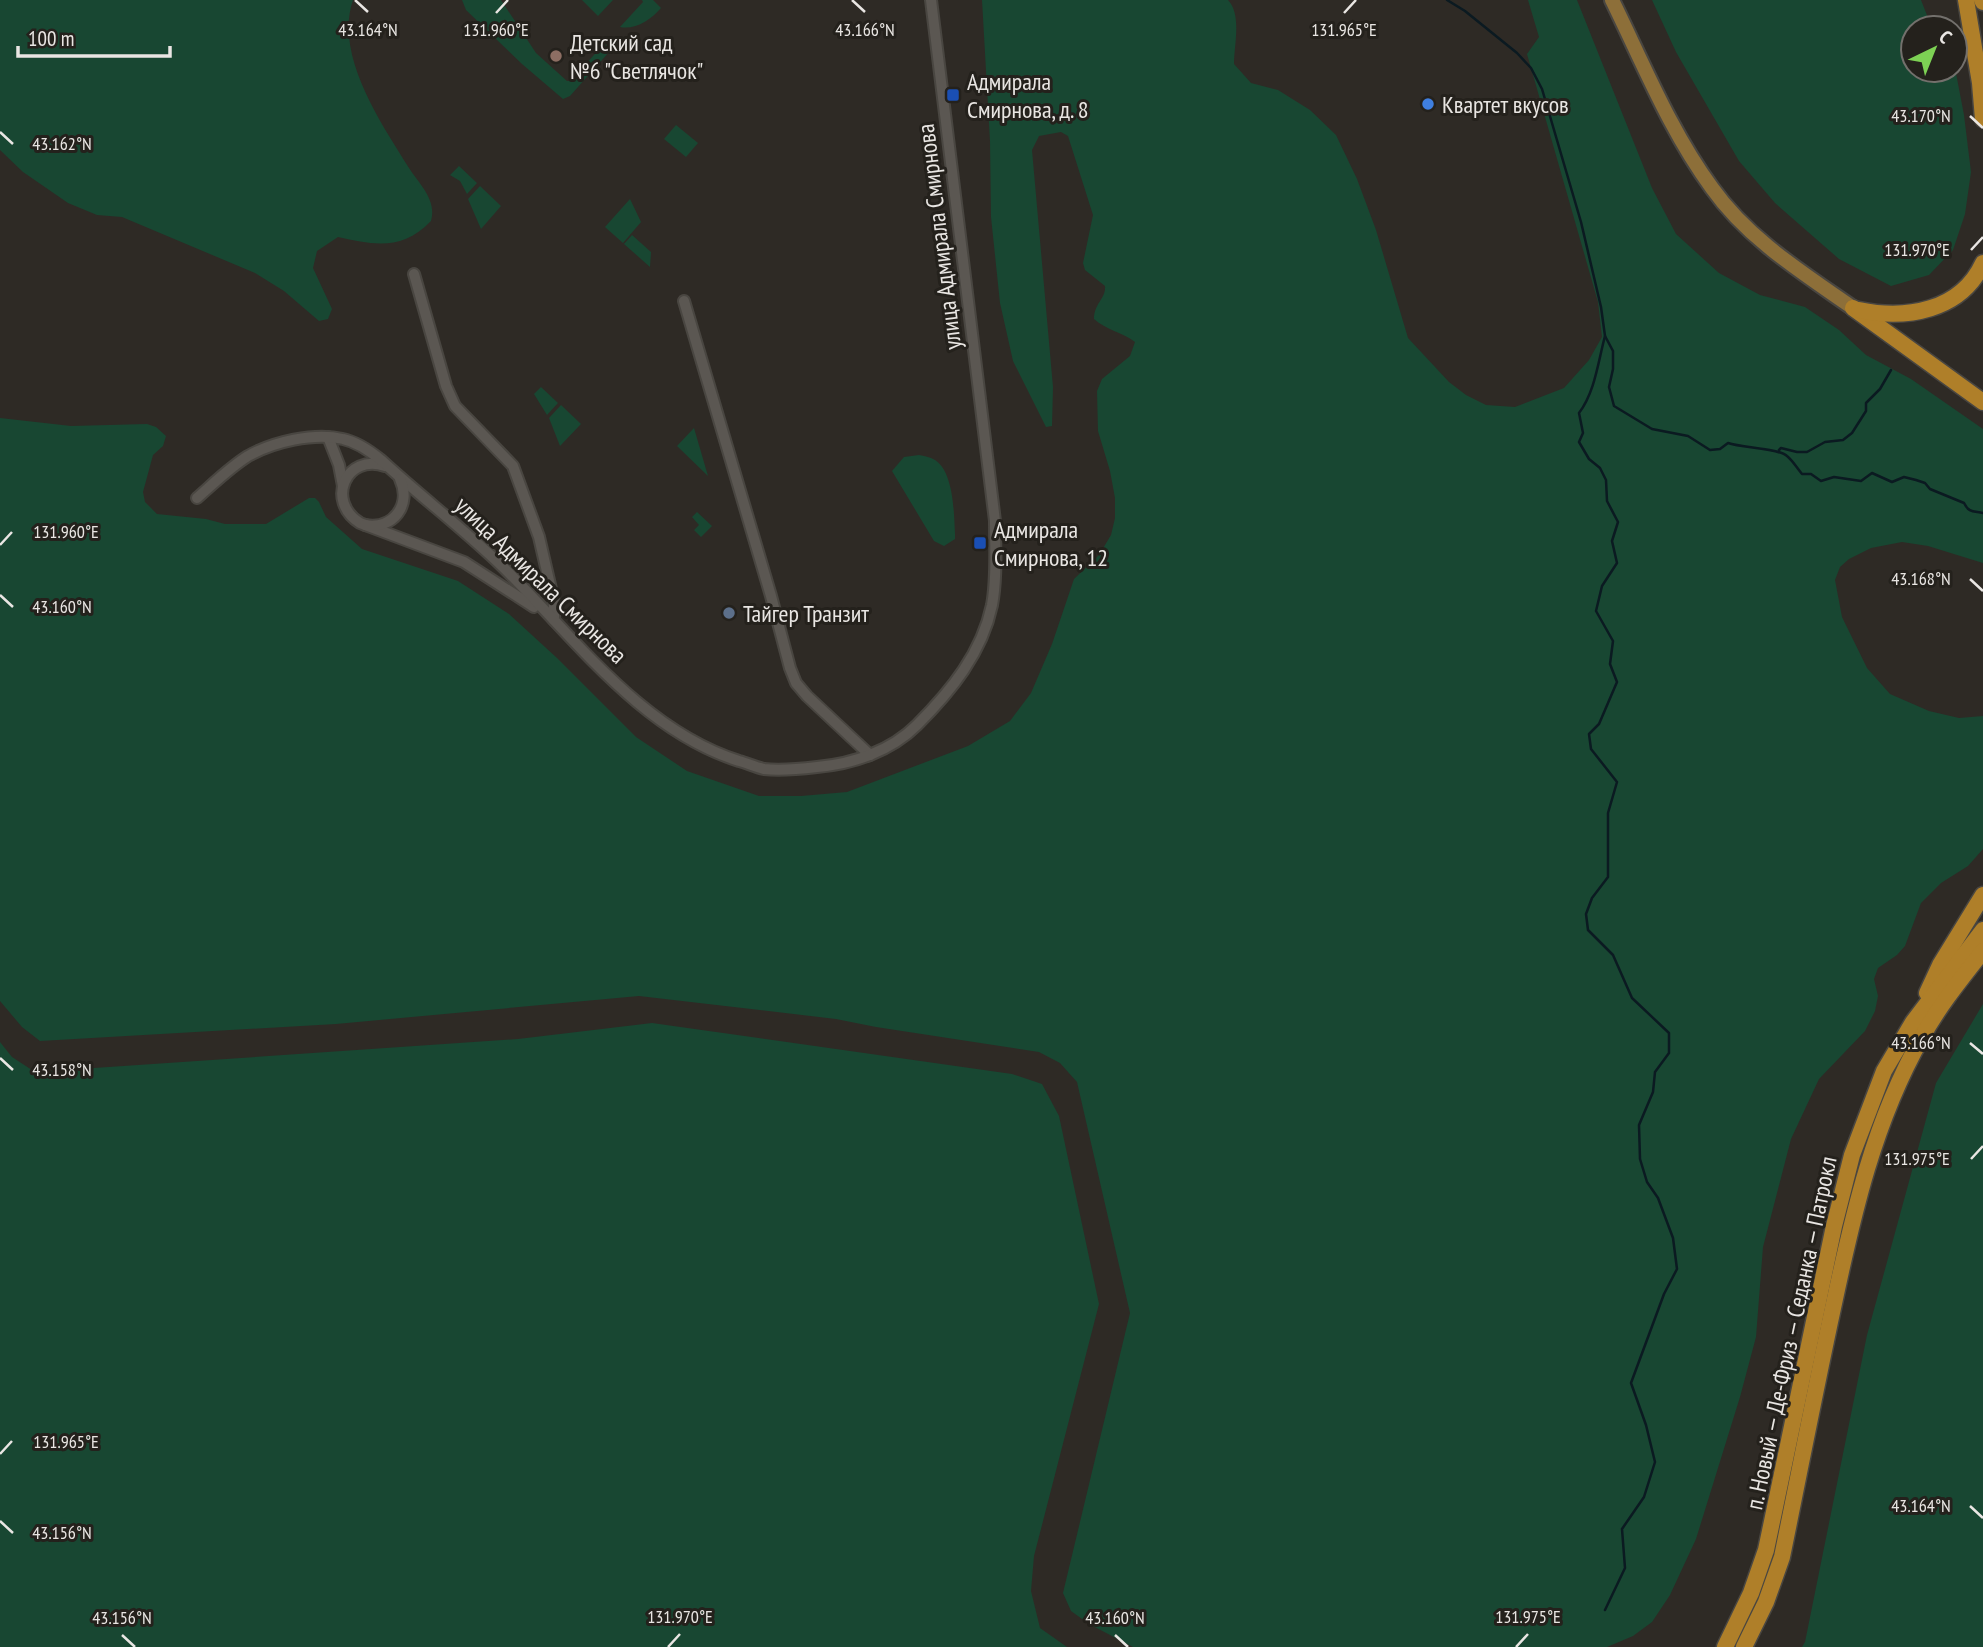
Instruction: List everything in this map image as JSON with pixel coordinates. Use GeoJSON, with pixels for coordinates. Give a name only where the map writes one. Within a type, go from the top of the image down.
{"type":"FeatureCollection","features":[{"type":"Feature","properties":{"kind":"highway"},"geometry":{"type":"LineString","coordinates":[[1966,0],[1980,83],[1983,119]]}},
{"type":"Feature","properties":{"kind":"highway"},"geometry":{"type":"LineString","coordinates":[[1853,308],[1877,314],[1904,314],[1933,309],[1973,281],[1983,263]]}},
{"type":"Feature","properties":{"kind":"highway"},"geometry":{"type":"LineString","coordinates":[[1853,308],[1983,402]]}},
{"type":"Feature","properties":{"kind":"highway"},"geometry":{"type":"LineString","coordinates":[[1913,1022],[1940,965],[1983,895]]}},
{"type":"Feature","properties":{"kind":"highway","name":"п. Новый — Де-Фриз — Седанка — Патрокл"},"geometry":{"type":"LineString","coordinates":[[1725,1647],[1751,1593],[1766,1550],[1834,1226],[1852,1155],[1884,1071],[1913,1022],[1983,930]]}},
{"type":"Feature","properties":{"kind":"highway","name":"п. Новый — Де-Фриз — Седанка — Патрокл"},"geometry":{"type":"LineString","coordinates":[[1744,1647],[1766,1602],[1782,1558],[1847,1242],[1869,1157],[1884,1116],[1921,1039],[1942,1005],[1983,951]]}},
{"type":"Feature","properties":{"kind":"main road"},"geometry":{"type":"LineString","coordinates":[[1612,0],[1685,145],[1712,189],[1760,241],[1853,308]]}},
{"type":"Feature","properties":{"kind":"street","name":"улица Адмирала Смирнова"},"geometry":{"type":"LineString","coordinates":[[197,498],[234,466],[259,451],[303,439],[344,439],[367,449],[503,567],[640,705],[673,731],[711,752],[764,769],[835,765],[870,755],[910,732],[958,680],[975,651],[992,606],[995,566],[995,521],[931,0]]}},
{"type":"Feature","properties":{"kind":"street"},"geometry":{"type":"LineString","coordinates":[[414,274],[446,386],[455,406],[513,466],[539,537],[554,602],[554,620]]}},
{"type":"Feature","properties":{"kind":"street"},"geometry":{"type":"LineString","coordinates":[[684,301],[796,683],[870,755]]}},
{"type":"Feature","properties":{"kind":"street"},"geometry":{"type":"LineString","coordinates":[[328,437],[339,465],[342,497],[346,510],[353,519],[464,562],[554,620]]}},
{"type":"Feature","properties":{"kind":"street"},"geometry":{"type":"LineString","coordinates":[[343,486],[350,473],[365,465],[377,464],[393,471],[404,488],[401,509],[386,523],[378,526],[365,525]]}},
{"type":"Feature","properties":{"kind":"green space"},"geometry":{"type":"Polygon","coordinates":[[[0,0],[353,0],[349,21],[350,43],[363,88],[430,199],[431,221],[420,231],[398,241],[376,243],[338,237],[317,251],[313,268],[332,309],[328,319],[319,321],[284,291],[255,273],[122,217],[97,215],[68,203],[23,172],[0,150],[0,0]]]}},
{"type":"Feature","properties":{"kind":"green space"},"geometry":{"type":"Polygon","coordinates":[[[462,0],[501,0],[536,53],[567,81],[570,81],[605,43],[610,51],[570,96],[563,99],[466,10],[462,0]]]}},
{"type":"Feature","properties":{"kind":"green space"},"geometry":{"type":"Polygon","coordinates":[[[582,0],[613,0],[598,16],[582,0]]]}},
{"type":"Feature","properties":{"kind":"green space"},"geometry":{"type":"Polygon","coordinates":[[[642,0],[653,0],[661,8],[642,23],[620,27],[643,2],[642,0]]]}},
{"type":"Feature","properties":{"kind":"green space"},"geometry":{"type":"Polygon","coordinates":[[[982,0],[1228,0],[1236,22],[1234,64],[1251,83],[1278,90],[1310,110],[1336,135],[1357,179],[1376,230],[1408,338],[1449,382],[1466,395],[1486,405],[1515,407],[1564,388],[1589,360],[1602,337],[1598,302],[1527,54],[1539,37],[1528,0],[1577,0],[1652,188],[1676,234],[1719,273],[1760,295],[1805,307],[1839,330],[1866,355],[1911,379],[1983,429],[1983,563],[1928,546],[1902,542],[1871,548],[1849,559],[1840,567],[1835,580],[1842,617],[1867,668],[1890,694],[1929,711],[1959,718],[1983,716],[1983,849],[1968,866],[1941,883],[1921,903],[1905,946],[1878,968],[1874,979],[1878,996],[1875,1011],[1865,1031],[1819,1079],[1791,1139],[1763,1247],[1756,1337],[1696,1539],[1670,1595],[1652,1622],[1633,1636],[1607,1647],[1133,1647],[1089,1624],[1071,1611],[1063,1593],[1130,1313],[1077,1082],[1060,1063],[1039,1052],[836,1019],[639,996],[336,1024],[40,1041],[22,1027],[0,1001],[0,418],[71,426],[147,424],[156,427],[166,436],[163,446],[153,455],[143,492],[145,502],[157,514],[206,519],[225,524],[266,524],[309,498],[315,498],[326,517],[362,549],[458,581],[509,614],[636,737],[687,771],[759,796],[847,792],[968,746],[1010,721],[1031,693],[1052,644],[1074,579],[1099,555],[1111,535],[1115,518],[1115,498],[1098,431],[1097,391],[1102,379],[1130,356],[1135,342],[1094,319],[1105,286],[1085,270],[1083,263],[1093,215],[1068,136],[1061,132],[1039,136],[1032,150],[1053,387],[1052,426],[1046,427],[1013,361],[1000,303],[991,217],[990,141],[982,0]]]}},
{"type":"Feature","properties":{"kind":"green space"},"geometry":{"type":"Polygon","coordinates":[[[1652,0],[1921,0],[1926,14],[1899,14],[1899,84],[1958,84],[1971,172],[1965,214],[1953,250],[1929,275],[1891,286],[1839,259],[1775,203],[1739,161],[1676,52],[1652,0]]]}},
{"type":"Feature","properties":{"kind":"green space"},"geometry":{"type":"Polygon","coordinates":[[[676,125],[698,143],[686,157],[664,139],[676,125]]]}},
{"type":"Feature","properties":{"kind":"green space"},"geometry":{"type":"Polygon","coordinates":[[[459,166],[477,183],[467,194],[460,181],[450,175],[459,166]]]}},
{"type":"Feature","properties":{"kind":"green space"},"geometry":{"type":"Polygon","coordinates":[[[480,186],[501,206],[481,229],[468,199],[480,186]]]}},
{"type":"Feature","properties":{"kind":"green space"},"geometry":{"type":"Polygon","coordinates":[[[630,199],[641,222],[623,243],[605,227],[630,199]]]}},
{"type":"Feature","properties":{"kind":"green space"},"geometry":{"type":"Polygon","coordinates":[[[632,235],[651,252],[650,267],[624,244],[632,235]]]}},
{"type":"Feature","properties":{"kind":"green space"},"geometry":{"type":"Polygon","coordinates":[[[541,387],[558,403],[547,415],[534,394],[541,387]]]}},
{"type":"Feature","properties":{"kind":"green space"},"geometry":{"type":"Polygon","coordinates":[[[561,405],[581,424],[560,446],[549,418],[561,405]]]}},
{"type":"Feature","properties":{"kind":"green space"},"geometry":{"type":"Polygon","coordinates":[[[694,428],[708,476],[677,446],[694,428]]]}},
{"type":"Feature","properties":{"kind":"green space"},"geometry":{"type":"Polygon","coordinates":[[[919,455],[933,459],[941,466],[949,483],[955,539],[944,546],[934,541],[892,471],[904,457],[919,455]]]}},
{"type":"Feature","properties":{"kind":"green space"},"geometry":{"type":"Polygon","coordinates":[[[697,512],[712,526],[701,537],[694,530],[699,525],[692,517],[697,512]]]}},
{"type":"Feature","properties":{"kind":"green space"},"geometry":{"type":"Polygon","coordinates":[[[1983,1004],[1983,1647],[1802,1647],[1867,1335],[1936,1083],[1983,1004]]]}},
{"type":"Feature","properties":{"kind":"green space"},"geometry":{"type":"Polygon","coordinates":[[[652,1023],[1012,1074],[1042,1084],[1059,1116],[1099,1304],[1034,1556],[1031,1591],[1040,1628],[1067,1647],[0,1647],[0,1042],[12,1057],[35,1072],[518,1039],[652,1023]]]}},
{"type":"Feature","properties":{"kind":"waterway"},"geometry":{"type":"LineString","coordinates":[[1447,0],[1517,53],[1531,68],[1542,89],[1581,222],[1605,336],[1613,351],[1609,387],[1614,406],[1652,429],[1688,436],[1710,450],[1720,449],[1728,443],[1776,451],[1787,456],[1802,474],[1811,474],[1821,481],[1834,477],[1861,481],[1872,473],[1892,482],[1904,477],[1925,483],[1930,489],[1964,503],[1970,510],[1983,513]]}},
{"type":"Feature","properties":{"kind":"waterway"},"geometry":{"type":"LineString","coordinates":[[1605,336],[1592,386],[1579,413],[1583,433],[1579,442],[1606,480],[1607,501],[1618,522],[1612,541],[1617,563],[1602,586],[1596,611],[1613,641],[1610,664],[1617,682],[1599,724],[1589,734],[1591,749],[1617,782],[1608,813],[1608,877],[1592,898],[1586,914],[1588,930],[1613,955],[1632,998],[1669,1033],[1669,1053],[1655,1072],[1653,1092],[1639,1125],[1640,1159],[1647,1182],[1658,1198],[1673,1238],[1677,1269],[1664,1294],[1631,1383],[1646,1425],[1655,1462],[1644,1497],[1622,1529],[1625,1568],[1605,1610]]}},
{"type":"Feature","properties":{"kind":"waterway"},"geometry":{"type":"LineString","coordinates":[[1779,450],[1781,448],[1807,452],[1825,442],[1843,440],[1852,433],[1866,411],[1866,403],[1880,389],[1891,370]]}},
{"type":"Feature","properties":{"kind":"place","name":"Детский сад №6 \"Светлячок\""},"geometry":{"type":"Point","coordinates":[556,56]}},
{"type":"Feature","properties":{"kind":"place","name":"Адмирала Смирнова, д. 8"},"geometry":{"type":"Point","coordinates":[953,95]}},
{"type":"Feature","properties":{"kind":"place","name":"Квартет вкусов"},"geometry":{"type":"Point","coordinates":[1428,104]}},
{"type":"Feature","properties":{"kind":"place","name":"Адмирала Смирнова, 12"},"geometry":{"type":"Point","coordinates":[980,543]}},
{"type":"Feature","properties":{"kind":"place","name":"Тайгер Транзит"},"geometry":{"type":"Point","coordinates":[729,613]}}]}
